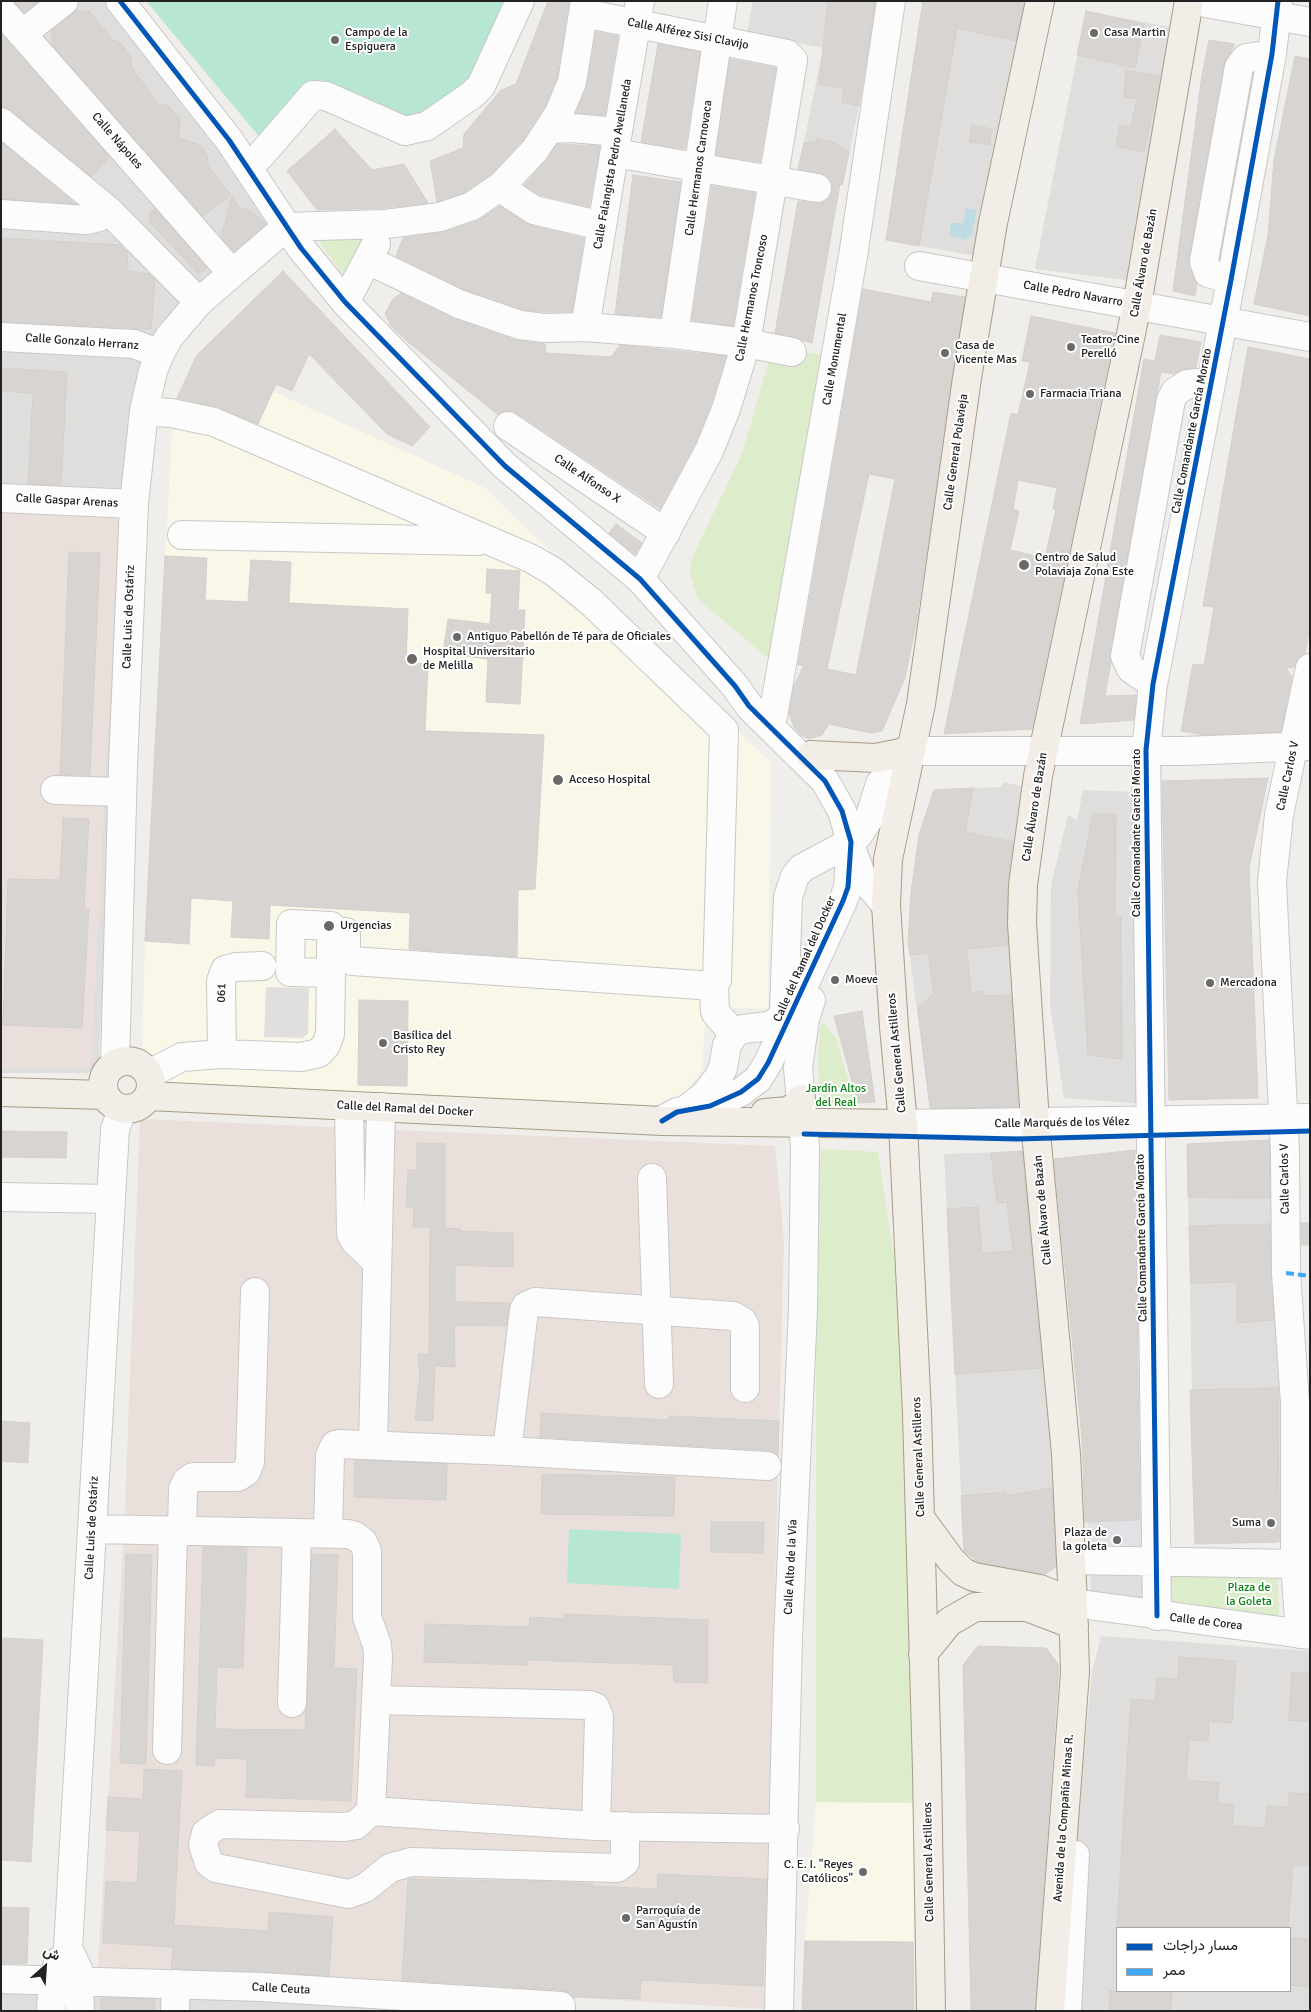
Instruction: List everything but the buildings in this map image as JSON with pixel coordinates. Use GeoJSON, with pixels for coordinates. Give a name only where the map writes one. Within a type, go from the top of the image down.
{"type":"FeatureCollection","features":[{"type":"Feature","properties":{"kind":"main road","name":"Calle General Polavieja"},"geometry":{"type":"LineString","coordinates":[[886,905],[891,839],[921,704],[967,378],[993,223],[1040,1]]}},
{"type":"Feature","properties":{"kind":"main road","name":"Calle Álvaro de Bazán"},"geometry":{"type":"LineString","coordinates":[[1074,1614],[1066,1454],[1035,1122],[1022,923],[1027,851],[1043,752],[1137,305],[1189,1]]}},
{"type":"Feature","properties":{"kind":"main road"},"geometry":{"type":"LineString","coordinates":[[810,755],[876,758],[910,751]]}},
{"type":"Feature","properties":{"kind":"main road","name":"Calle General Astilleros"},"geometry":{"type":"LineString","coordinates":[[886,905],[903,1124],[921,1519],[931,2011]]}},
{"type":"Feature","properties":{"kind":"main road"},"geometry":{"type":"LineString","coordinates":[[1,1092],[114,1102],[135,1108],[149,1085],[144,1068],[131,1061],[116,1064],[105,1074],[103,1088],[114,1102]]}},
{"type":"Feature","properties":{"kind":"main road","name":"Calle del Ramal del Docker"},"geometry":{"type":"LineString","coordinates":[[149,1085],[382,1108],[673,1115],[802,1111],[903,1124]]}},
{"type":"Feature","properties":{"kind":"main road"},"geometry":{"type":"LineString","coordinates":[[921,1519],[951,1560],[963,1572],[974,1577],[1040,1589],[1074,1614]]}},
{"type":"Feature","properties":{"kind":"main road"},"geometry":{"type":"LineString","coordinates":[[923,1654],[949,1622],[975,1607],[1027,1607],[1074,1614]]}},
{"type":"Feature","properties":{"kind":"main road","name":"Avenida de la Compañía Minas R."},"geometry":{"type":"LineString","coordinates":[[1050,2011],[1075,1672],[1074,1614]]}},
{"type":"Feature","properties":{"kind":"street"},"geometry":{"type":"LineString","coordinates":[[22,34],[64,1]]}},
{"type":"Feature","properties":{"kind":"street"},"geometry":{"type":"LineString","coordinates":[[120,1],[248,166],[286,227],[321,275],[345,302],[505,466],[640,579],[735,686]]}},
{"type":"Feature","properties":{"kind":"street"},"geometry":{"type":"LineString","coordinates":[[248,166],[261,155],[313,95],[326,96],[404,131],[427,126],[473,94],[481,86],[520,1]]}},
{"type":"Feature","properties":{"kind":"street","name":"Calle Hermanos Carnovaca"},"geometry":{"type":"LineString","coordinates":[[674,334],[723,1]]}},
{"type":"Feature","properties":{"kind":"street","name":"Calle Monumental"},"geometry":{"type":"LineString","coordinates":[[773,716],[853,256],[892,1]]}},
{"type":"Feature","properties":{"kind":"street"},"geometry":{"type":"LineString","coordinates":[[1195,1],[1277,9],[1310,22]]}},
{"type":"Feature","properties":{"kind":"street"},"geometry":{"type":"LineString","coordinates":[[286,227],[386,224],[440,217],[456,212],[487,197],[519,169],[550,129],[572,82],[584,7]]}},
{"type":"Feature","properties":{"kind":"street","name":"Calle Alférez Sisi Clavijo"},"geometry":{"type":"LineString","coordinates":[[584,7],[638,13],[717,40],[787,54],[792,58]]}},
{"type":"Feature","properties":{"kind":"street","name":"Calle Comandante García Morato"},"geometry":{"type":"LineString","coordinates":[[1157,1616],[1146,750],[1153,684],[1231,280],[1272,54],[1277,9]]}},
{"type":"Feature","properties":{"kind":"street","name":"Calle Nápoles"},"geometry":{"type":"LineString","coordinates":[[1,10],[232,273]]}},
{"type":"Feature","properties":{"kind":"street","name":"Calle Falangista Pedro Avellaneda"},"geometry":{"type":"LineString","coordinates":[[585,326],[638,13]]}},
{"type":"Feature","properties":{"kind":"street","name":"Calle Hermanos Troncoso"},"geometry":{"type":"LineString","coordinates":[[640,579],[708,451],[726,409],[746,343],[774,181],[793,63],[792,58]]}},
{"type":"Feature","properties":{"kind":"street"},"geometry":{"type":"LineString","coordinates":[[1,122],[109,211],[199,302]]}},
{"type":"Feature","properties":{"kind":"street"},"geometry":{"type":"LineString","coordinates":[[550,129],[572,128],[699,168],[817,188]]}},
{"type":"Feature","properties":{"kind":"street"},"geometry":{"type":"LineString","coordinates":[[501,186],[516,199],[534,210],[602,226]]}},
{"type":"Feature","properties":{"kind":"street"},"geometry":{"type":"LineString","coordinates":[[1,214],[86,220],[99,217],[109,211]]}},
{"type":"Feature","properties":{"kind":"street"},"geometry":{"type":"LineString","coordinates":[[345,302],[386,224]]}},
{"type":"Feature","properties":{"kind":"street","name":"Calle Luis de Ostáriz"},"geometry":{"type":"LineString","coordinates":[[116,1064],[122,792],[134,504],[144,411],[153,371],[169,337],[199,302],[286,227]]}},
{"type":"Feature","properties":{"kind":"street"},"geometry":{"type":"LineString","coordinates":[[368,260],[459,304],[520,325],[544,328],[585,326],[674,334],[746,343],[792,352]]}},
{"type":"Feature","properties":{"kind":"street","name":"Calle Pedro Navarro"},"geometry":{"type":"LineString","coordinates":[[919,266],[1310,337]]}},
{"type":"Feature","properties":{"kind":"street","name":"Calle Gonzalo Herranz"},"geometry":{"type":"LineString","coordinates":[[1,337],[134,344],[160,354]]}},
{"type":"Feature","properties":{"kind":"street"},"geometry":{"type":"LineString","coordinates":[[1153,684],[1131,669],[1125,656],[1172,400],[1175,392],[1188,384],[1211,382]]}},
{"type":"Feature","properties":{"kind":"street"},"geometry":{"type":"LineString","coordinates":[[144,411],[171,413],[214,422],[493,541],[554,572],[591,602],[724,730],[718,980],[714,986],[715,1012],[734,1034]]}},
{"type":"Feature","properties":{"kind":"street","name":"Calle Alfonso X"},"geometry":{"type":"LineString","coordinates":[[508,426],[666,533]]}},
{"type":"Feature","properties":{"kind":"street","name":"Calle Gaspar Arenas"},"geometry":{"type":"LineString","coordinates":[[1,498],[134,504]]}},
{"type":"Feature","properties":{"kind":"street"},"geometry":{"type":"LineString","coordinates":[[182,535],[493,541]]}},
{"type":"Feature","properties":{"kind":"street","name":"Calle Carlos V"},"geometry":{"type":"LineString","coordinates":[[1297,1633],[1290,1564],[1303,1403],[1298,1274],[1283,1118],[1272,882],[1274,849],[1302,746],[1310,668]]}},
{"type":"Feature","properties":{"kind":"street","name":"Calle del Ramal del Docker"},"geometry":{"type":"LineString","coordinates":[[673,1115],[726,1100],[758,1079],[775,1050],[844,901],[855,840],[849,794],[773,716],[770,710],[752,691],[735,686]]}},
{"type":"Feature","properties":{"kind":"street","name":"Calle del Ramal del Docker"},"geometry":{"type":"LineString","coordinates":[[735,686],[749,706],[825,781],[842,810],[855,840]]}},
{"type":"Feature","properties":{"kind":"street"},"geometry":{"type":"LineString","coordinates":[[673,1115],[704,1096],[718,1078],[723,1068],[727,1045],[734,1034],[743,1029],[770,1026],[781,1018],[786,1003],[788,897],[792,882],[802,868],[855,840],[869,819],[880,784],[891,769],[910,751],[1043,752],[1302,746]]}},
{"type":"Feature","properties":{"kind":"street"},"geometry":{"type":"LineString","coordinates":[[55,790],[122,792]]}},
{"type":"Feature","properties":{"kind":"street","name":"Calle del Ramal del Docker"},"geometry":{"type":"LineString","coordinates":[[802,1111],[798,1068],[805,1019],[814,988],[859,890],[866,843],[855,840]]}},
{"type":"Feature","properties":{"kind":"street"},"geometry":{"type":"LineString","coordinates":[[862,877],[886,905]]}},
{"type":"Feature","properties":{"kind":"street"},"geometry":{"type":"LineString","coordinates":[[346,932],[346,956],[352,961],[714,986]]}},
{"type":"Feature","properties":{"kind":"street","name":"061"},"geometry":{"type":"LineString","coordinates":[[222,1054],[221,981],[226,970],[236,967],[262,966]]}},
{"type":"Feature","properties":{"kind":"street"},"geometry":{"type":"LineString","coordinates":[[149,1085],[182,1057],[222,1054],[301,1057],[319,1053],[326,1045],[330,1034],[331,973]]}},
{"type":"Feature","properties":{"kind":"street","name":"Calle Luis de Ostáriz"},"geometry":{"type":"LineString","coordinates":[[66,1980],[74,1958],[68,1948],[115,1130],[114,1102]]}},
{"type":"Feature","properties":{"kind":"street"},"geometry":{"type":"LineString","coordinates":[[349,1106],[351,1234],[355,1241],[378,1262]]}},
{"type":"Feature","properties":{"kind":"street"},"geometry":{"type":"LineString","coordinates":[[373,1445],[382,1108]]}},
{"type":"Feature","properties":{"kind":"street","name":"Calle Alto de la Vía"},"geometry":{"type":"LineString","coordinates":[[779,2011],[785,1829],[788,1639],[803,1309],[805,1148],[802,1111]]}},
{"type":"Feature","properties":{"kind":"street","name":"Calle Marqués de los Vélez"},"geometry":{"type":"LineString","coordinates":[[903,1124],[1310,1118]]}},
{"type":"Feature","properties":{"kind":"street"},"geometry":{"type":"LineString","coordinates":[[350,1149],[380,1151]]}},
{"type":"Feature","properties":{"kind":"street"},"geometry":{"type":"LineString","coordinates":[[652,1178],[658,1384]]}},
{"type":"Feature","properties":{"kind":"street"},"geometry":{"type":"LineString","coordinates":[[1,1196],[111,1199]]}},
{"type":"Feature","properties":{"kind":"street"},"geometry":{"type":"LineString","coordinates":[[167,1750],[178,1531],[183,1489],[187,1481],[193,1477],[238,1476],[246,1472],[250,1462],[255,1292]]}},
{"type":"Feature","properties":{"kind":"street"},"geometry":{"type":"LineString","coordinates":[[507,1451],[526,1306],[534,1302],[733,1316],[742,1321],[745,1326],[745,1388]]}},
{"type":"Feature","properties":{"kind":"street"},"geometry":{"type":"LineString","coordinates":[[328,1534],[331,1450],[340,1444],[507,1451],[767,1466]]}},
{"type":"Feature","properties":{"kind":"street"},"geometry":{"type":"LineString","coordinates":[[92,1528],[328,1534],[356,1536],[363,1542],[367,1551],[367,1617],[377,1645],[378,1657],[372,1811]]}},
{"type":"Feature","properties":{"kind":"street"},"geometry":{"type":"LineString","coordinates":[[292,1703],[297,1533]]}},
{"type":"Feature","properties":{"kind":"street"},"geometry":{"type":"LineString","coordinates":[[1071,1560],[1290,1564]]}},
{"type":"Feature","properties":{"kind":"street","name":"Calle de Corea"},"geometry":{"type":"LineString","coordinates":[[1074,1614],[1157,1616],[1297,1633]]}},
{"type":"Feature","properties":{"kind":"street"},"geometry":{"type":"LineString","coordinates":[[1067,2011],[1086,1695],[1075,1672]]}},
{"type":"Feature","properties":{"kind":"street"},"geometry":{"type":"LineString","coordinates":[[376,1700],[590,1705],[595,1707],[599,1717],[596,1826]]}},
{"type":"Feature","properties":{"kind":"street"},"geometry":{"type":"LineString","coordinates":[[625,1826],[625,1862],[618,1868],[411,1862],[390,1868],[365,1888],[349,1894],[216,1868],[209,1863],[204,1855],[203,1845],[206,1833],[220,1824],[344,1827],[356,1825],[372,1811],[596,1826],[625,1826],[785,1829]]}},
{"type":"Feature","properties":{"kind":"street","name":"Calle Ceuta"},"geometry":{"type":"LineString","coordinates":[[1,1979],[176,1984],[262,1999],[561,2008]]}},
{"type":"Feature","properties":{"kind":"street"},"geometry":{"type":"LineString","coordinates":[[51,2011],[66,1980]]}},
{"type":"Feature","properties":{"kind":"street"},"geometry":{"type":"LineString","coordinates":[[66,1980],[80,2011]]}},
{"type":"Feature","properties":{"kind":"street"},"geometry":{"type":"LineString","coordinates":[[175,2011],[176,1984]]}},
{"type":"Feature","properties":{"kind":"shaded area"},"geometry":{"type":"Polygon","coordinates":[[[1,1],[109,1],[281,225],[181,314],[130,500],[98,1073],[1,1073],[1,1]]]}},
{"type":"Feature","properties":{"kind":"shaded area"},"geometry":{"type":"Polygon","coordinates":[[[753,1],[880,1],[843,185],[797,176],[823,48],[747,33],[753,1]]]}},
{"type":"Feature","properties":{"kind":"shaded area"},"geometry":{"type":"Polygon","coordinates":[[[923,1],[1014,1],[1035,6],[982,257],[886,240],[923,1]]]}},
{"type":"Feature","properties":{"kind":"shaded area"},"geometry":{"type":"Polygon","coordinates":[[[1086,11],[1186,30],[1134,281],[1035,269],[1086,11]]]}},
{"type":"Feature","properties":{"kind":"shaded area","name":"Hospital Universitario de Melilla"},"geometry":{"type":"Polygon","coordinates":[[[196,356],[485,488],[771,763],[768,1009],[706,1007],[702,1070],[675,1106],[141,1083],[145,941],[173,411],[196,356]]]}},
{"type":"Feature","properties":{"kind":"shaded area"},"geometry":{"type":"Polygon","coordinates":[[[1,509],[119,515],[91,1068],[1,1068],[1,509]]]}},
{"type":"Feature","properties":{"kind":"shaded area"},"geometry":{"type":"Polygon","coordinates":[[[1004,782],[1033,789],[1026,1107],[930,1110],[908,942],[911,892],[920,834],[934,790],[1001,787],[1004,782]]]}},
{"type":"Feature","properties":{"kind":"shaded area"},"geometry":{"type":"Polygon","coordinates":[[[1083,790],[1136,792],[1145,1104],[1064,1098],[1050,1005],[1051,885],[1068,815],[1077,820],[1083,790]]]}},
{"type":"Feature","properties":{"kind":"shaded area"},"geometry":{"type":"Polygon","coordinates":[[[266,987],[309,988],[308,1034],[302,1038],[264,1037],[266,987]]]}},
{"type":"Feature","properties":{"kind":"shaded area"},"geometry":{"type":"Polygon","coordinates":[[[140,1119],[775,1146],[784,1241],[764,2009],[98,1969],[124,1530],[140,1119]]]}},
{"type":"Feature","properties":{"kind":"shaded area"},"geometry":{"type":"Polygon","coordinates":[[[1276,1140],[1285,1541],[1195,1544],[1187,1144],[1276,1140]]]}},
{"type":"Feature","properties":{"kind":"shaded area"},"geometry":{"type":"Polygon","coordinates":[[[1030,1151],[1064,1486],[1060,1565],[1045,1574],[1017,1580],[988,1570],[964,1551],[944,1154],[1030,1151]]]}},
{"type":"Feature","properties":{"kind":"shaded area","name":"Plaza de la goleta"},"geometry":{"type":"Polygon","coordinates":[[[1146,1520],[1146,1537],[1141,1548],[1097,1552],[1089,1544],[1088,1522],[1146,1520]]]}},
{"type":"Feature","properties":{"kind":"shaded area"},"geometry":{"type":"Polygon","coordinates":[[[1090,1565],[1152,1569],[1151,1613],[1091,1601],[1090,1565]]]}},
{"type":"Feature","properties":{"kind":"shaded area"},"geometry":{"type":"Polygon","coordinates":[[[1101,1636],[1310,1651],[1310,2011],[1059,2011],[1092,1672],[1101,1636]]]}},
{"type":"Feature","properties":{"kind":"shaded area","name":"C. E. I. \"Reyes Católicos\""},"geometry":{"type":"Polygon","coordinates":[[[816,1802],[917,1803],[913,1942],[805,1941],[816,1802]]]}},
{"type":"Feature","properties":{"kind":"shaded area"},"geometry":{"type":"Polygon","coordinates":[[[1,1990],[477,2011],[1,2011],[1,1990]]]}},
{"type":"Feature","properties":{"kind":"green space","name":"Campo de la Espiguera"},"geometry":{"type":"Polygon","coordinates":[[[146,1],[511,1],[476,76],[417,123],[313,87],[262,140],[146,1]]]}},
{"type":"Feature","properties":{"kind":"green space"},"geometry":{"type":"Polygon","coordinates":[[[367,233],[351,286],[319,242],[367,233]]]}},
{"type":"Feature","properties":{"kind":"green space"},"geometry":{"type":"Polygon","coordinates":[[[773,346],[823,355],[769,659],[698,599],[690,575],[691,562],[696,549],[742,454],[773,346]]]}},
{"type":"Feature","properties":{"kind":"green space","name":"Jardín Altos del Real"},"geometry":{"type":"Polygon","coordinates":[[[824,1023],[837,1040],[855,1105],[847,1113],[820,1114],[818,1058],[820,1026],[824,1023]]]}},
{"type":"Feature","properties":{"kind":"green space"},"geometry":{"type":"Polygon","coordinates":[[[821,1149],[878,1152],[900,1295],[917,1803],[816,1802],[816,1252],[821,1149]]]}},
{"type":"Feature","properties":{"kind":"green space"},"geometry":{"type":"Polygon","coordinates":[[[569,1529],[681,1534],[679,1589],[567,1583],[569,1529]]]}},
{"type":"Feature","properties":{"kind":"green space","name":"Plaza de la Goleta"},"geometry":{"type":"Polygon","coordinates":[[[1162,1567],[1278,1568],[1279,1627],[1159,1614],[1162,1567]]]}},
{"type":"Feature","properties":{"kind":"water"},"geometry":{"type":"Polygon","coordinates":[[[966,208],[977,210],[972,234],[965,240],[949,236],[951,223],[963,223],[966,208]]]}},
{"type":"Feature","properties":{"kind":"marked path"},"geometry":{"type":"LineString","coordinates":[[1286,1273],[1310,1276]]}},
{"type":"Feature","properties":{"kind":"cycle path"},"geometry":{"type":"LineString","coordinates":[[120,1],[229,140],[301,248],[345,302],[505,466],[640,579],[735,686],[749,706],[825,781],[842,811],[851,842],[848,887],[768,1063],[758,1079],[741,1092],[710,1106],[677,1112],[662,1121]]}},
{"type":"Feature","properties":{"kind":"cycle path"},"geometry":{"type":"LineString","coordinates":[[1157,1616],[1146,750],[1153,684],[1231,280],[1272,54],[1278,1]]}},
{"type":"Feature","properties":{"kind":"cycle path"},"geometry":{"type":"LineString","coordinates":[[804,1134],[1017,1139],[1310,1131]]}},
{"type":"Feature","properties":{"kind":"place","name":"Casa Martin"},"geometry":{"type":"Point","coordinates":[1094,33]}},
{"type":"Feature","properties":{"kind":"place","name":"Campo de la Espiguera"},"geometry":{"type":"Point","coordinates":[335,40]}},
{"type":"Feature","properties":{"kind":"place","name":"Teatro-Cine Perelló"},"geometry":{"type":"Point","coordinates":[1071,347]}},
{"type":"Feature","properties":{"kind":"place","name":"Casa de Vicente Mas"},"geometry":{"type":"Point","coordinates":[945,353]}},
{"type":"Feature","properties":{"kind":"place","name":"Farmacia Triana"},"geometry":{"type":"Point","coordinates":[1030,394]}},
{"type":"Feature","properties":{"kind":"place","name":"Centro de Salud Polaviaja Zona Este"},"geometry":{"type":"Point","coordinates":[1024,565]}},
{"type":"Feature","properties":{"kind":"place","name":"Antiguo Pabellón de Té para de Oficiales"},"geometry":{"type":"Point","coordinates":[457,637]}},
{"type":"Feature","properties":{"kind":"place","name":"Hospital Universitario de Melilla"},"geometry":{"type":"Point","coordinates":[412,659]}},
{"type":"Feature","properties":{"kind":"place","name":"Acceso Hospital"},"geometry":{"type":"Point","coordinates":[558,780]}},
{"type":"Feature","properties":{"kind":"place","name":"Urgencias"},"geometry":{"type":"Point","coordinates":[329,926]}},
{"type":"Feature","properties":{"kind":"place","name":"Moeve"},"geometry":{"type":"Point","coordinates":[835,980]}},
{"type":"Feature","properties":{"kind":"place","name":"Mercadona"},"geometry":{"type":"Point","coordinates":[1210,983]}},
{"type":"Feature","properties":{"kind":"place","name":"Basílica del Cristo Rey"},"geometry":{"type":"Point","coordinates":[383,1043]}},
{"type":"Feature","properties":{"kind":"place","name":"Suma"},"geometry":{"type":"Point","coordinates":[1271,1523]}},
{"type":"Feature","properties":{"kind":"place","name":"Plaza de la goleta"},"geometry":{"type":"Point","coordinates":[1117,1540]}},
{"type":"Feature","properties":{"kind":"place","name":"C. E. I. \"Reyes Católicos\""},"geometry":{"type":"Point","coordinates":[863,1872]}},
{"type":"Feature","properties":{"kind":"place","name":"Parroquía de San Agustín"},"geometry":{"type":"Point","coordinates":[626,1918]}}]}
